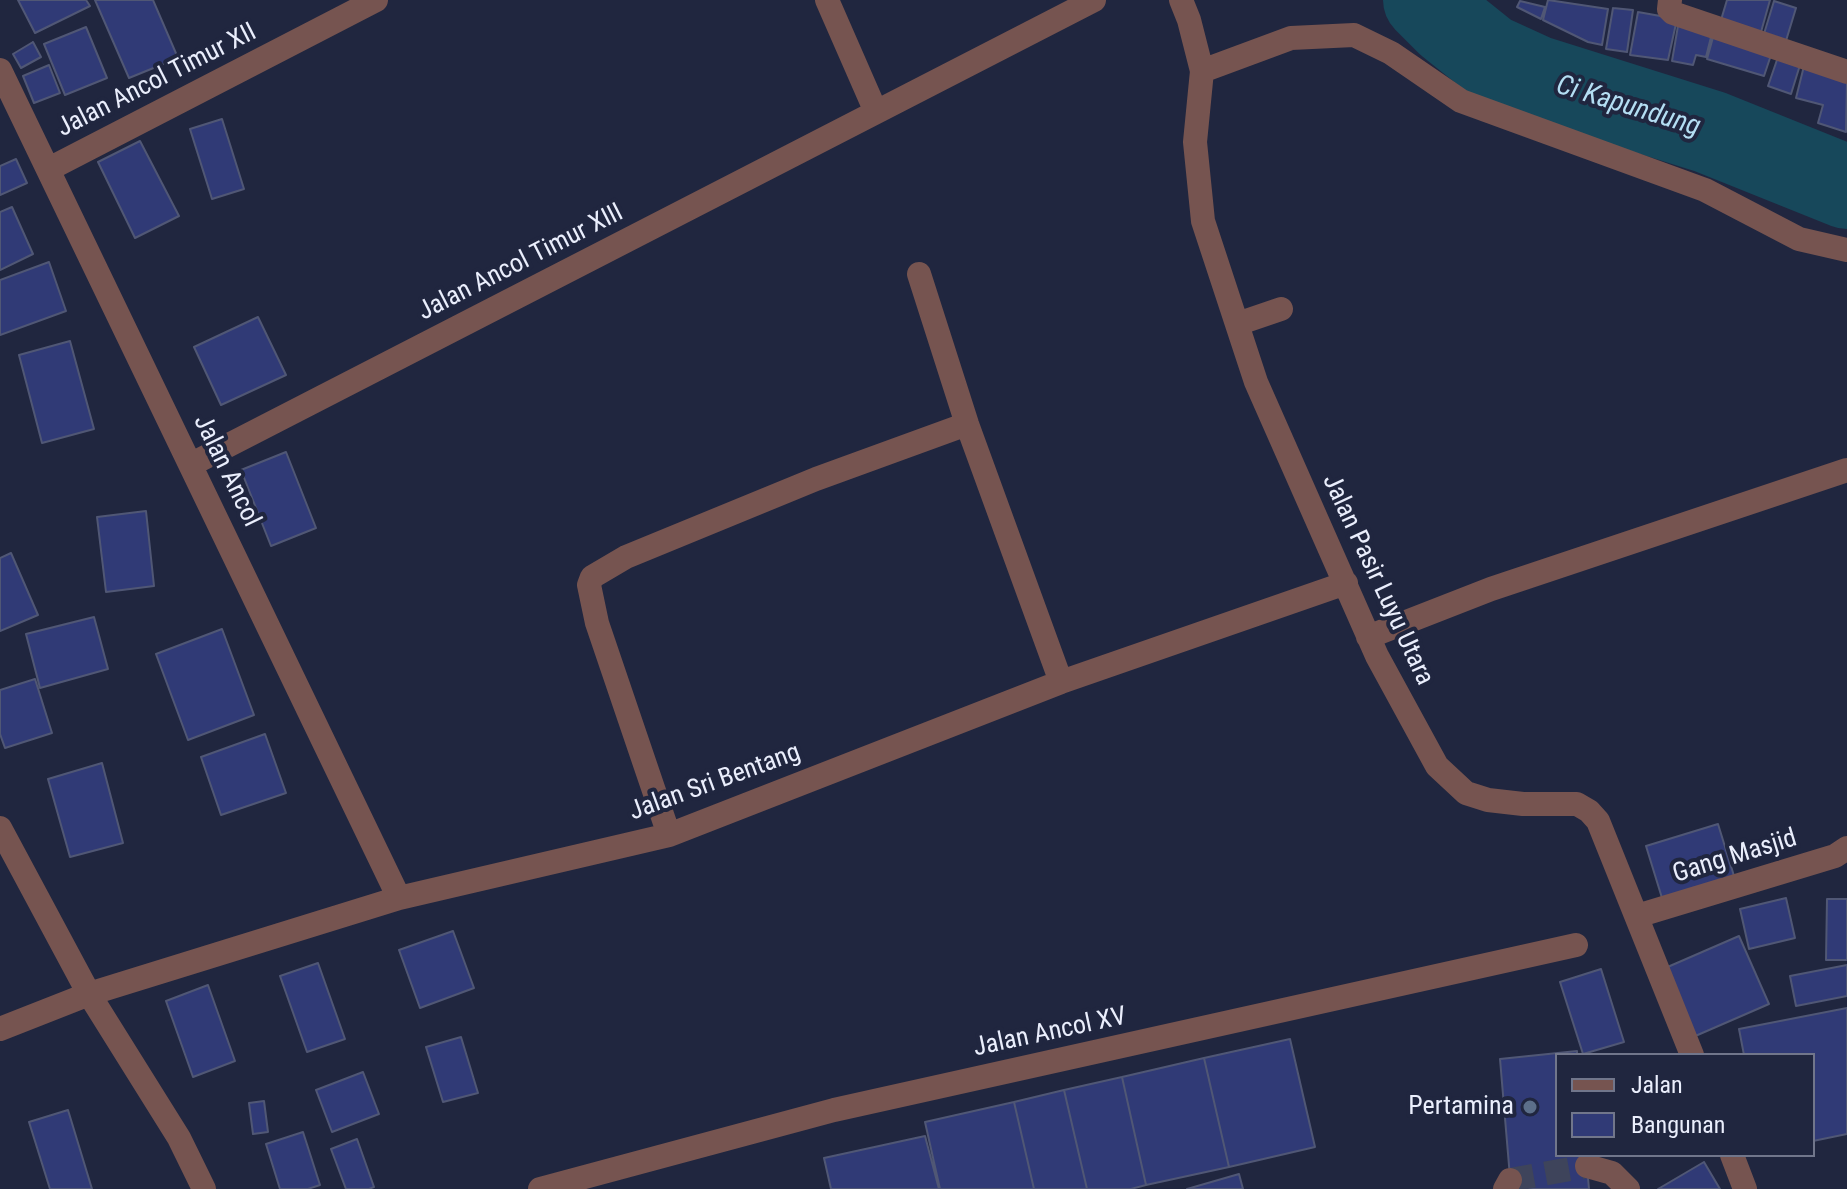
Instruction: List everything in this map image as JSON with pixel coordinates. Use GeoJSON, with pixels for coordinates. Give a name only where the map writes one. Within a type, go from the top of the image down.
{"type":"FeatureCollection","features":[{"type":"Feature","properties":{"kind":"street","name":"Jalan Ancol Timur XII"},"geometry":{"type":"LineString","coordinates":[[49,169],[376,0]]}},
{"type":"Feature","properties":{"kind":"street"},"geometry":{"type":"LineString","coordinates":[[827,0],[876,112]]}},
{"type":"Feature","properties":{"kind":"street","name":"Jalan Ancol Timur XIII"},"geometry":{"type":"LineString","coordinates":[[192,464],[1094,0]]}},
{"type":"Feature","properties":{"kind":"street","name":"Jalan Pasir Luyu Utara"},"geometry":{"type":"LineString","coordinates":[[1181,0],[1202,71],[1195,142],[1203,221],[1256,382],[1368,637],[1437,766],[1466,793],[1488,800],[1577,804],[1589,811],[1604,832],[1691,1053]]}},
{"type":"Feature","properties":{"kind":"street"},"geometry":{"type":"LineString","coordinates":[[1670,0],[1669,9],[1673,13],[1847,72]]}},
{"type":"Feature","properties":{"kind":"street"},"geometry":{"type":"LineString","coordinates":[[1202,71],[1291,38],[1354,35],[1391,53],[1461,101],[1705,190],[1799,239],[1847,250]]}},
{"type":"Feature","properties":{"kind":"street","name":"Jalan Ancol"},"geometry":{"type":"LineString","coordinates":[[0,70],[399,898]]}},
{"type":"Feature","properties":{"kind":"street"},"geometry":{"type":"LineString","coordinates":[[919,274],[967,424],[1061,682]]}},
{"type":"Feature","properties":{"kind":"street"},"geometry":{"type":"LineString","coordinates":[[1237,324],[1281,309]]}},
{"type":"Feature","properties":{"kind":"street"},"geometry":{"type":"LineString","coordinates":[[669,835],[597,623],[589,585],[592,577],[626,557],[743,509],[967,424]]}},
{"type":"Feature","properties":{"kind":"street"},"geometry":{"type":"LineString","coordinates":[[1368,637],[1491,589],[1847,470]]}},
{"type":"Feature","properties":{"kind":"street","name":"Jalan Sri Bentang"},"geometry":{"type":"LineString","coordinates":[[0,1029],[89,994],[399,898],[669,835],[1061,682],[1346,583]]}},
{"type":"Feature","properties":{"kind":"street"},"geometry":{"type":"LineString","coordinates":[[0,828],[89,994],[179,1138],[204,1189]]}},
{"type":"Feature","properties":{"kind":"street","name":"Gang Masjid"},"geometry":{"type":"LineString","coordinates":[[1637,916],[1835,856],[1847,848]]}},
{"type":"Feature","properties":{"kind":"street","name":"Jalan Ancol XV"},"geometry":{"type":"LineString","coordinates":[[540,1189],[834,1110],[1576,945]]}},
{"type":"Feature","properties":{"kind":"street"},"geometry":{"type":"LineString","coordinates":[[1733,1157],[1745,1189]]}},
{"type":"Feature","properties":{"kind":"street"},"geometry":{"type":"LineString","coordinates":[[1587,1166],[1612,1173],[1628,1189]]}},
{"type":"Feature","properties":{"kind":"water"},"geometry":{"type":"Polygon","coordinates":[[[1391,0],[1454,0],[1458,4],[1449,24],[1435,36],[1391,0]]]}},
{"type":"Feature","properties":{"kind":"building"},"geometry":{"type":"Polygon","coordinates":[[[18,0],[86,0],[90,6],[35,33],[18,0]]]}},
{"type":"Feature","properties":{"kind":"building"},"geometry":{"type":"Polygon","coordinates":[[[95,0],[153,0],[178,58],[129,78],[95,0]]]}},
{"type":"Feature","properties":{"kind":"building"},"geometry":{"type":"Polygon","coordinates":[[[1548,0],[1608,9],[1602,45],[1588,42],[1543,20],[1548,0]]]}},
{"type":"Feature","properties":{"kind":"building"},"geometry":{"type":"Polygon","coordinates":[[[1727,0],[1770,0],[1761,32],[1721,20],[1727,0]]]}},
{"type":"Feature","properties":{"kind":"building"},"geometry":{"type":"Polygon","coordinates":[[[1520,1],[1545,7],[1541,19],[1517,7],[1520,1]]]}},
{"type":"Feature","properties":{"kind":"building"},"geometry":{"type":"Polygon","coordinates":[[[1774,1],[1796,8],[1785,44],[1763,37],[1774,1]]]}},
{"type":"Feature","properties":{"kind":"building"},"geometry":{"type":"Polygon","coordinates":[[[1613,8],[1633,10],[1627,52],[1606,49],[1613,8]]]}},
{"type":"Feature","properties":{"kind":"building"},"geometry":{"type":"Polygon","coordinates":[[[1638,12],[1677,19],[1668,60],[1630,55],[1638,12]]]}},
{"type":"Feature","properties":{"kind":"building"},"geometry":{"type":"Polygon","coordinates":[[[1679,20],[1713,29],[1706,57],[1696,55],[1693,65],[1672,61],[1679,20]]]}},
{"type":"Feature","properties":{"kind":"building"},"geometry":{"type":"Polygon","coordinates":[[[86,27],[107,78],[65,95],[44,44],[86,27]]]}},
{"type":"Feature","properties":{"kind":"building"},"geometry":{"type":"Polygon","coordinates":[[[1715,30],[1773,49],[1764,76],[1707,59],[1715,30]]]}},
{"type":"Feature","properties":{"kind":"building"},"geometry":{"type":"Polygon","coordinates":[[[33,42],[41,57],[21,68],[13,54],[33,42]]]}},
{"type":"Feature","properties":{"kind":"building"},"geometry":{"type":"Polygon","coordinates":[[[1778,57],[1800,65],[1791,94],[1768,86],[1778,57]]]}},
{"type":"Feature","properties":{"kind":"building"},"geometry":{"type":"Polygon","coordinates":[[[49,65],[60,93],[34,103],[23,76],[49,65]]]}},
{"type":"Feature","properties":{"kind":"building"},"geometry":{"type":"Polygon","coordinates":[[[1804,66],[1847,80],[1846,132],[1818,123],[1823,105],[1796,98],[1804,66]]]}},
{"type":"Feature","properties":{"kind":"building"},"geometry":{"type":"Polygon","coordinates":[[[222,119],[244,189],[212,199],[190,129],[222,119]]]}},
{"type":"Feature","properties":{"kind":"building"},"geometry":{"type":"Polygon","coordinates":[[[140,141],[179,216],[135,238],[98,162],[140,141]]]}},
{"type":"Feature","properties":{"kind":"building"},"geometry":{"type":"Polygon","coordinates":[[[16,159],[27,183],[0,195],[0,166],[16,159]]]}},
{"type":"Feature","properties":{"kind":"building"},"geometry":{"type":"Polygon","coordinates":[[[12,207],[33,254],[0,270],[0,212],[12,207]]]}},
{"type":"Feature","properties":{"kind":"building"},"geometry":{"type":"Polygon","coordinates":[[[49,262],[66,311],[0,335],[0,280],[49,262]]]}},
{"type":"Feature","properties":{"kind":"building"},"geometry":{"type":"Polygon","coordinates":[[[258,317],[286,375],[221,405],[194,347],[258,317]]]}},
{"type":"Feature","properties":{"kind":"building"},"geometry":{"type":"Polygon","coordinates":[[[70,341],[94,429],[42,443],[19,355],[70,341]]]}},
{"type":"Feature","properties":{"kind":"building"},"geometry":{"type":"Polygon","coordinates":[[[286,452],[316,528],[271,546],[241,470],[286,452]]]}},
{"type":"Feature","properties":{"kind":"building"},"geometry":{"type":"Polygon","coordinates":[[[146,511],[154,586],[106,592],[97,517],[146,511]]]}},
{"type":"Feature","properties":{"kind":"building"},"geometry":{"type":"Polygon","coordinates":[[[11,553],[38,615],[0,631],[0,558],[11,553]]]}},
{"type":"Feature","properties":{"kind":"building"},"geometry":{"type":"Polygon","coordinates":[[[94,617],[108,669],[40,688],[26,634],[94,617]]]}},
{"type":"Feature","properties":{"kind":"building"},"geometry":{"type":"Polygon","coordinates":[[[222,629],[254,715],[188,740],[156,654],[222,629]]]}},
{"type":"Feature","properties":{"kind":"building"},"geometry":{"type":"Polygon","coordinates":[[[35,679],[52,733],[5,748],[0,734],[0,690],[35,679]]]}},
{"type":"Feature","properties":{"kind":"building"},"geometry":{"type":"Polygon","coordinates":[[[265,734],[286,793],[221,815],[201,757],[265,734]]]}},
{"type":"Feature","properties":{"kind":"building"},"geometry":{"type":"Polygon","coordinates":[[[102,763],[123,843],[70,857],[48,779],[102,763]]]}},
{"type":"Feature","properties":{"kind":"building"},"geometry":{"type":"Polygon","coordinates":[[[1718,824],[1734,876],[1662,898],[1646,846],[1718,824]]]}},
{"type":"Feature","properties":{"kind":"building"},"geometry":{"type":"Polygon","coordinates":[[[1786,898],[1795,938],[1749,949],[1740,909],[1786,898]]]}},
{"type":"Feature","properties":{"kind":"building"},"geometry":{"type":"Polygon","coordinates":[[[1827,899],[1847,899],[1847,960],[1826,960],[1827,899]]]}},
{"type":"Feature","properties":{"kind":"building"},"geometry":{"type":"Polygon","coordinates":[[[453,931],[474,988],[420,1008],[399,950],[453,931]]]}},
{"type":"Feature","properties":{"kind":"building"},"geometry":{"type":"Polygon","coordinates":[[[1739,936],[1769,1004],[1693,1037],[1663,969],[1739,936]]]}},
{"type":"Feature","properties":{"kind":"building"},"geometry":{"type":"Polygon","coordinates":[[[318,963],[345,1039],[307,1052],[280,976],[318,963]]]}},
{"type":"Feature","properties":{"kind":"building"},"geometry":{"type":"Polygon","coordinates":[[[1847,965],[1847,996],[1796,1006],[1790,976],[1847,965]]]}},
{"type":"Feature","properties":{"kind":"building"},"geometry":{"type":"Polygon","coordinates":[[[1601,969],[1624,1042],[1583,1053],[1560,982],[1601,969]]]}},
{"type":"Feature","properties":{"kind":"building"},"geometry":{"type":"Polygon","coordinates":[[[208,985],[235,1061],[193,1077],[166,1001],[208,985]]]}},
{"type":"Feature","properties":{"kind":"building"},"geometry":{"type":"Polygon","coordinates":[[[1847,1008],[1847,1134],[1815,1141],[1815,1053],[1744,1053],[1739,1029],[1847,1008]]]}},
{"type":"Feature","properties":{"kind":"building"},"geometry":{"type":"Polygon","coordinates":[[[461,1037],[478,1093],[443,1102],[426,1047],[461,1037]]]}},
{"type":"Feature","properties":{"kind":"building"},"geometry":{"type":"Polygon","coordinates":[[[1290,1039],[1315,1147],[1229,1167],[1204,1058],[1290,1039]]]}},
{"type":"Feature","properties":{"kind":"building","name":"Pertamina"},"geometry":{"type":"Polygon","coordinates":[[[1555,1053],[1555,1157],[1586,1157],[1589,1189],[1511,1189],[1500,1059],[1555,1053]]]}},
{"type":"Feature","properties":{"kind":"building"},"geometry":{"type":"Polygon","coordinates":[[[1204,1058],[1229,1167],[1146,1185],[1122,1077],[1204,1058]]]}},
{"type":"Feature","properties":{"kind":"building"},"geometry":{"type":"Polygon","coordinates":[[[363,1072],[379,1114],[332,1132],[316,1090],[363,1072]]]}},
{"type":"Feature","properties":{"kind":"building"},"geometry":{"type":"Polygon","coordinates":[[[1122,1077],[1146,1185],[1131,1189],[1087,1189],[1064,1090],[1122,1077]]]}},
{"type":"Feature","properties":{"kind":"building"},"geometry":{"type":"Polygon","coordinates":[[[1064,1090],[1087,1189],[1034,1189],[1014,1102],[1064,1090]]]}},
{"type":"Feature","properties":{"kind":"building"},"geometry":{"type":"Polygon","coordinates":[[[264,1101],[268,1132],[253,1134],[249,1103],[264,1101]]]}},
{"type":"Feature","properties":{"kind":"building"},"geometry":{"type":"Polygon","coordinates":[[[1014,1102],[1034,1189],[940,1189],[925,1122],[1014,1102]]]}},
{"type":"Feature","properties":{"kind":"building"},"geometry":{"type":"Polygon","coordinates":[[[68,1110],[92,1189],[50,1189],[29,1122],[68,1110]]]}},
{"type":"Feature","properties":{"kind":"building"},"geometry":{"type":"Polygon","coordinates":[[[303,1132],[320,1185],[308,1189],[280,1189],[266,1144],[303,1132]]]}},
{"type":"Feature","properties":{"kind":"building"},"geometry":{"type":"Polygon","coordinates":[[[925,1136],[939,1189],[831,1189],[824,1158],[925,1136]]]}},
{"type":"Feature","properties":{"kind":"building"},"geometry":{"type":"Polygon","coordinates":[[[357,1139],[374,1187],[369,1189],[346,1189],[331,1149],[357,1139]]]}},
{"type":"Feature","properties":{"kind":"building"},"geometry":{"type":"Polygon","coordinates":[[[1704,1162],[1720,1189],[1658,1189],[1704,1162]]]}},
{"type":"Feature","properties":{"kind":"building"},"geometry":{"type":"Polygon","coordinates":[[[1239,1174],[1243,1189],[1187,1189],[1239,1174]]]}},
{"type":"Feature","properties":{"kind":"waterway","name":"Ci Kapundung"},"geometry":{"type":"LineString","coordinates":[[1425,0],[1489,56],[1535,77],[1710,132],[1847,187]]}},
{"type":"Feature","properties":{"kind":"tunnel"},"geometry":{"type":"LineString","coordinates":[[1510,1180],[1587,1166]]}},
{"type":"Feature","properties":{"kind":"place","name":"Pertamina"},"geometry":{"type":"Point","coordinates":[1530,1107]}}]}
